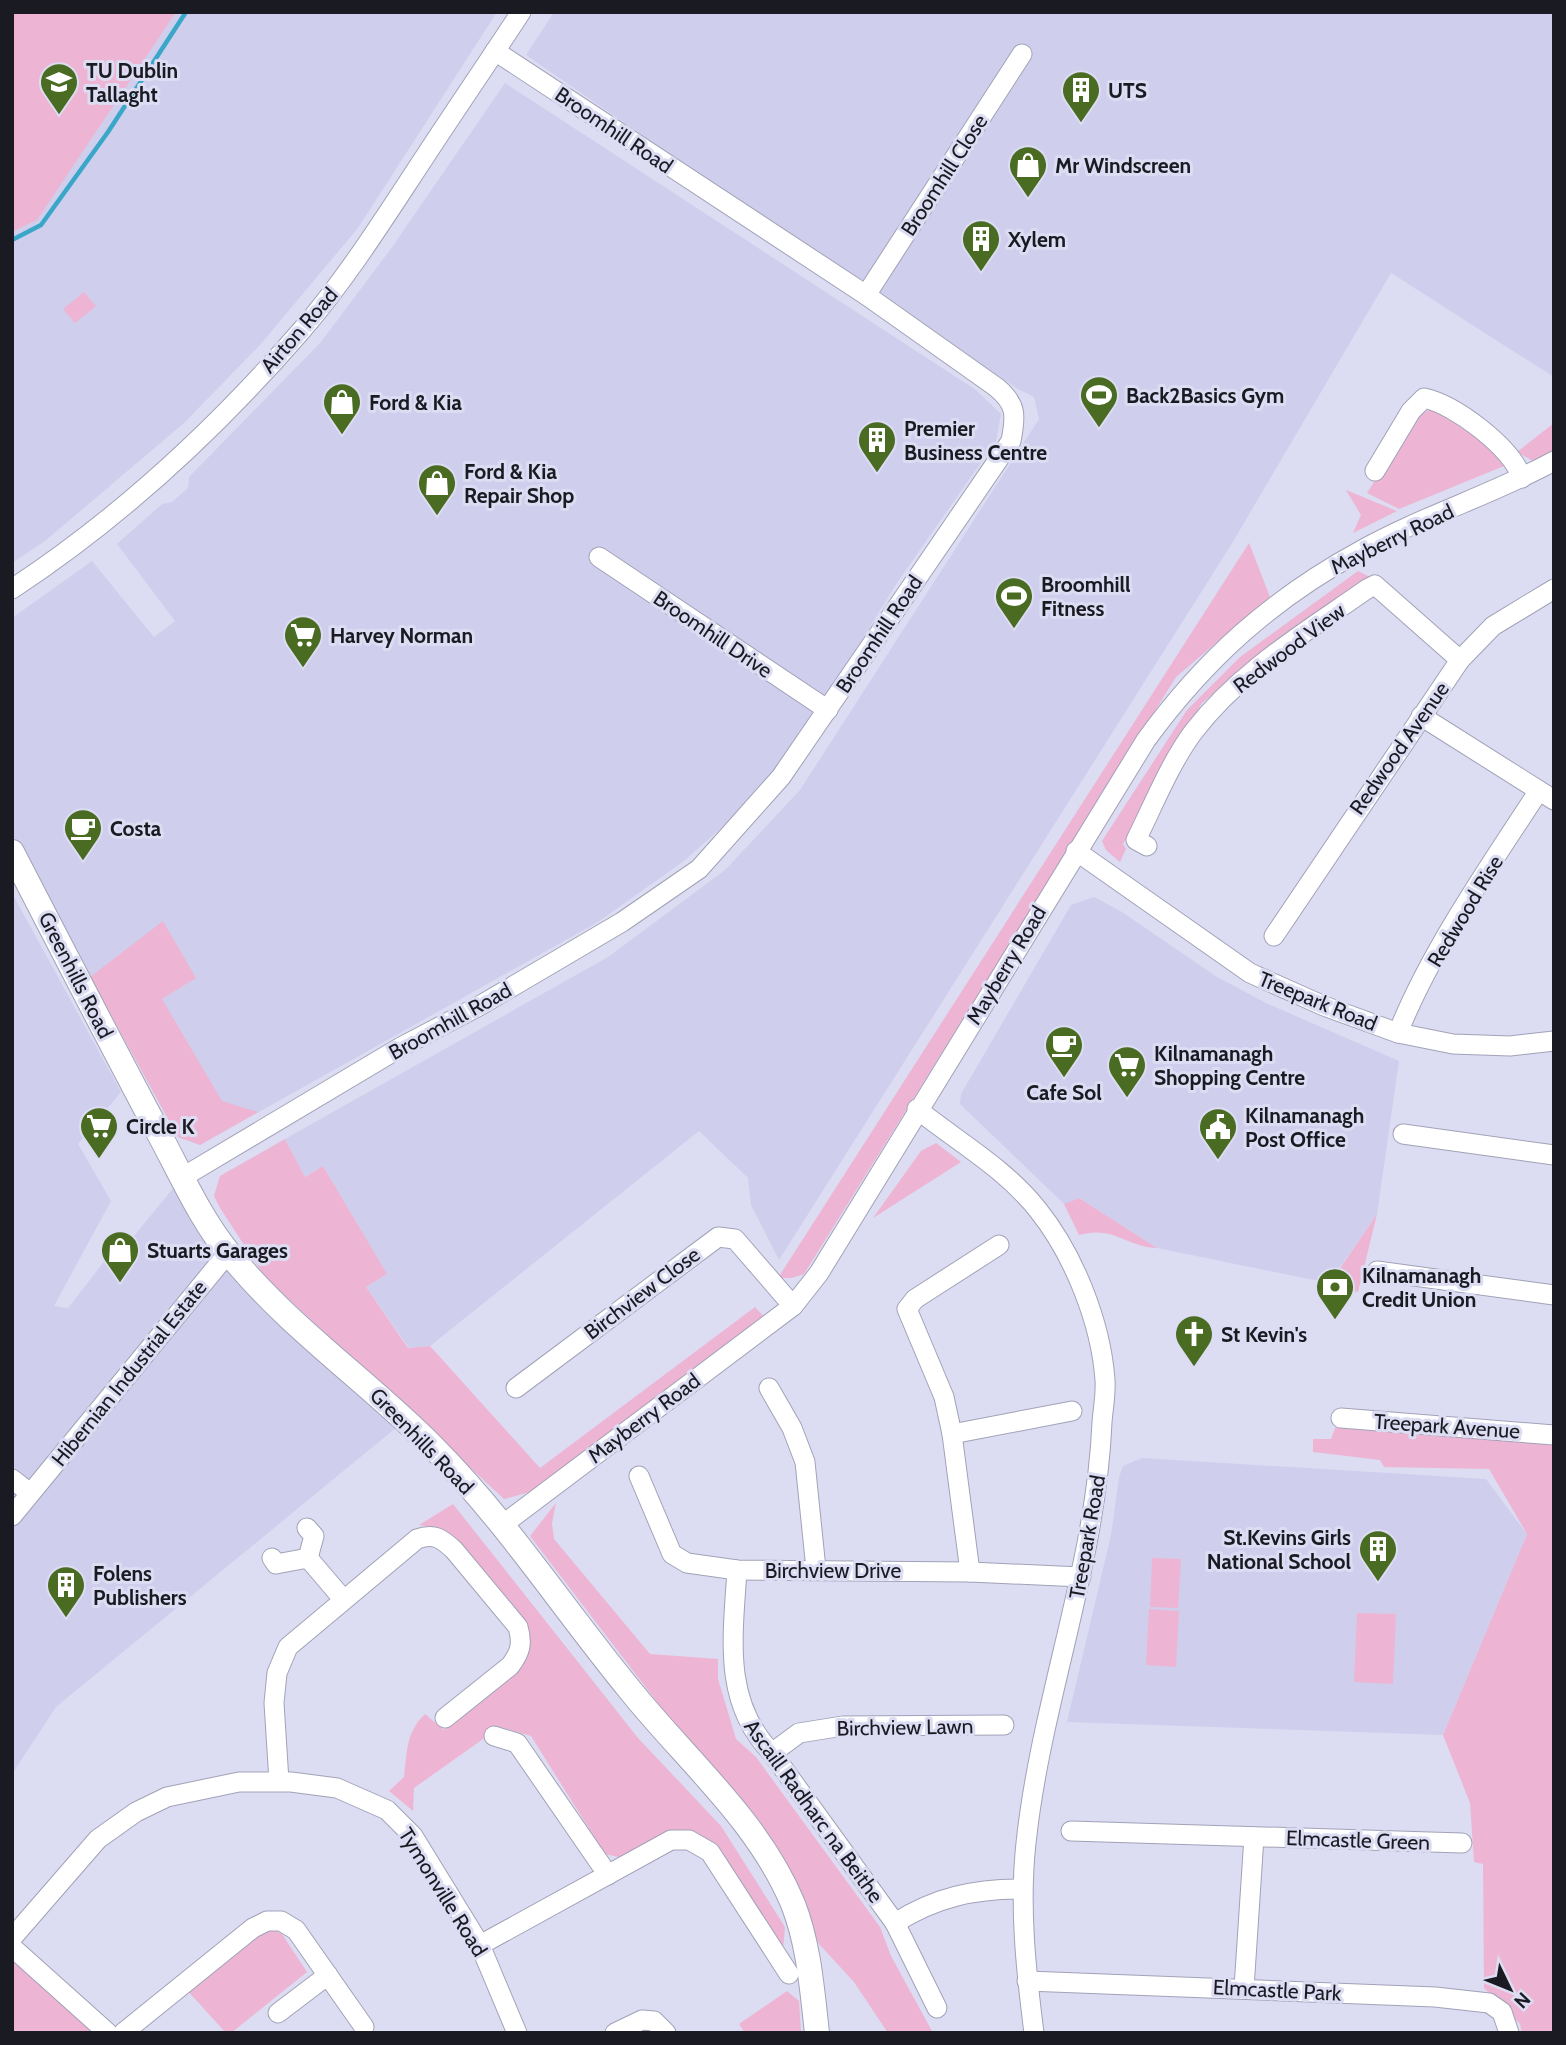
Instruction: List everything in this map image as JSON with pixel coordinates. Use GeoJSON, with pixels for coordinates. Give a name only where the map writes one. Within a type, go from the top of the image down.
{"type":"FeatureCollection","features":[{"type":"Feature","properties":{"kind":"main road","name":"Greenhills Road"},"geometry":{"type":"LineString","coordinates":[[12,852],[183,1177],[228,1253],[274,1301],[373,1389],[435,1449],[501,1527],[635,1696],[729,1803],[763,1847],[793,1904],[804,1938],[817,2033]]}},
{"type":"Feature","properties":{"kind":"street","name":"Airton Road"},"geometry":{"type":"LineString","coordinates":[[12,589],[97,529],[155,480],[218,420],[300,331],[386,217],[521,12]]}},
{"type":"Feature","properties":{"kind":"street","name":"Broomhill Road"},"geometry":{"type":"LineString","coordinates":[[183,1177],[401,1047],[481,1005],[622,922],[699,869],[751,813],[828,710],[1011,441],[1016,416],[1006,395],[866,295],[495,51]]}},
{"type":"Feature","properties":{"kind":"street","name":"Broomhill Close"},"geometry":{"type":"LineString","coordinates":[[866,295],[1023,54]]}},
{"type":"Feature","properties":{"kind":"street"},"geometry":{"type":"LineString","coordinates":[[1375,471],[1410,411],[1424,398],[1440,401],[1507,450],[1522,478]]}},
{"type":"Feature","properties":{"kind":"street","name":"Mayberry Road"},"geometry":{"type":"LineString","coordinates":[[501,1527],[793,1306],[819,1273],[917,1109],[1146,740],[1175,700],[1205,666],[1239,634],[1283,599],[1360,550],[1522,478],[1554,461]]}},
{"type":"Feature","properties":{"kind":"street","name":"Broomhill Drive"},"geometry":{"type":"LineString","coordinates":[[598,557],[828,710]]}},
{"type":"Feature","properties":{"kind":"street","name":"Redwood View"},"geometry":{"type":"LineString","coordinates":[[1147,846],[1136,840],[1179,755],[1208,716],[1262,663],[1367,589],[1376,585],[1460,660]]}},
{"type":"Feature","properties":{"kind":"street","name":"Redwood Avenue"},"geometry":{"type":"LineString","coordinates":[[1274,936],[1460,660],[1493,626],[1554,589]]}},
{"type":"Feature","properties":{"kind":"street"},"geometry":{"type":"LineString","coordinates":[[1421,716],[1546,796]]}},
{"type":"Feature","properties":{"kind":"street","name":"Redwood Rise"},"geometry":{"type":"LineString","coordinates":[[1398,1033],[1407,1009],[1463,910],[1546,796]]}},
{"type":"Feature","properties":{"kind":"street","name":"Treepark Road"},"geometry":{"type":"LineString","coordinates":[[1076,851],[1250,973],[1324,1006],[1398,1033],[1453,1044],[1510,1046],[1554,1041]]}},
{"type":"Feature","properties":{"kind":"street","name":"Treepark Road"},"geometry":{"type":"LineString","coordinates":[[917,1109],[1001,1171],[1039,1210],[1064,1249],[1098,1337],[1105,1382],[1101,1454],[1080,1577],[1043,1742],[1026,1840],[1022,1889],[1027,1981],[1034,2033]]}},
{"type":"Feature","properties":{"kind":"street"},"geometry":{"type":"LineString","coordinates":[[1403,1134],[1554,1155]]}},
{"type":"Feature","properties":{"kind":"street","name":"Birchview Close"},"geometry":{"type":"LineString","coordinates":[[516,1388],[718,1237],[735,1239],[793,1306]]}},
{"type":"Feature","properties":{"kind":"street"},"geometry":{"type":"LineString","coordinates":[[970,1572],[952,1434],[944,1397],[907,1309],[915,1299],[999,1245]]}},
{"type":"Feature","properties":{"kind":"street","name":"Hibernian Industrial Estate"},"geometry":{"type":"LineString","coordinates":[[12,1516],[228,1253]]}},
{"type":"Feature","properties":{"kind":"street"},"geometry":{"type":"LineString","coordinates":[[1377,1271],[1554,1295]]}},
{"type":"Feature","properties":{"kind":"street"},"geometry":{"type":"LineString","coordinates":[[769,1388],[792,1428],[805,1462],[816,1569]]}},
{"type":"Feature","properties":{"kind":"street"},"geometry":{"type":"LineString","coordinates":[[952,1434],[1072,1410]]}},
{"type":"Feature","properties":{"kind":"street","name":"Treepark Avenue"},"geometry":{"type":"LineString","coordinates":[[1341,1418],[1554,1435]]}},
{"type":"Feature","properties":{"kind":"street","name":"Birchview Drive"},"geometry":{"type":"LineString","coordinates":[[639,1476],[672,1554],[687,1563],[737,1570],[970,1572],[1080,1577]]}},
{"type":"Feature","properties":{"kind":"street"},"geometry":{"type":"LineString","coordinates":[[12,1479],[30,1493]]}},
{"type":"Feature","properties":{"kind":"street"},"geometry":{"type":"LineString","coordinates":[[307,1528],[314,1536],[308,1558]]}},
{"type":"Feature","properties":{"kind":"street"},"geometry":{"type":"LineString","coordinates":[[279,1781],[274,1703],[277,1673],[288,1647],[417,1539],[430,1535],[442,1539],[454,1550],[518,1628],[522,1642],[518,1656],[510,1666],[445,1718]]}},
{"type":"Feature","properties":{"kind":"street"},"geometry":{"type":"LineString","coordinates":[[272,1558],[276,1563],[308,1558]]}},
{"type":"Feature","properties":{"kind":"street"},"geometry":{"type":"LineString","coordinates":[[308,1558],[344,1599]]}},
{"type":"Feature","properties":{"kind":"street","name":"Ascaill Radharc na Beithe"},"geometry":{"type":"LineString","coordinates":[[737,1570],[734,1677],[744,1715],[754,1734],[772,1753],[895,1923],[937,2007]]}},
{"type":"Feature","properties":{"kind":"street","name":"Birchview Lawn"},"geometry":{"type":"LineString","coordinates":[[772,1753],[799,1733],[843,1726],[1004,1725]]}},
{"type":"Feature","properties":{"kind":"street"},"geometry":{"type":"LineString","coordinates":[[494,1736],[517,1743],[608,1875]]}},
{"type":"Feature","properties":{"kind":"street","name":"Tymonville Road"},"geometry":{"type":"LineString","coordinates":[[12,1938],[98,1839],[136,1812],[167,1797],[239,1782],[279,1781],[337,1788],[387,1810],[412,1836],[480,1945],[517,2033]]}},
{"type":"Feature","properties":{"kind":"street","name":"Elmcastle Green"},"geometry":{"type":"LineString","coordinates":[[1071,1832],[1462,1843]]}},
{"type":"Feature","properties":{"kind":"street"},"geometry":{"type":"LineString","coordinates":[[1244,1988],[1254,1837]]}},
{"type":"Feature","properties":{"kind":"street"},"geometry":{"type":"LineString","coordinates":[[480,1945],[671,1840],[689,1840],[710,1852],[789,1974]]}},
{"type":"Feature","properties":{"kind":"street","name":"Ascaill Radharc na Beithe"},"geometry":{"type":"LineString","coordinates":[[895,1923],[922,1906],[950,1896],[981,1889],[1022,1889]]}},
{"type":"Feature","properties":{"kind":"street"},"geometry":{"type":"LineString","coordinates":[[123,2033],[195,1973],[267,1921],[281,1921],[296,1930],[364,2028]]}},
{"type":"Feature","properties":{"kind":"street"},"geometry":{"type":"LineString","coordinates":[[12,1947],[108,2033]]}},
{"type":"Feature","properties":{"kind":"street"},"geometry":{"type":"LineString","coordinates":[[278,2013],[328,1975]]}},
{"type":"Feature","properties":{"kind":"street","name":"Elmcastle Park"},"geometry":{"type":"LineString","coordinates":[[1027,1981],[1435,1997],[1489,2003],[1502,2012],[1508,2033]]}},
{"type":"Feature","properties":{"kind":"street"},"geometry":{"type":"LineString","coordinates":[[615,2033],[642,2020],[654,2021],[666,2033]]}},
{"type":"Feature","properties":{"kind":"shaded area"},"geometry":{"type":"Polygon","coordinates":[[[12,12],[497,12],[358,228],[260,345],[184,423],[45,541],[12,563],[12,12]]]}},
{"type":"Feature","properties":{"kind":"shaded area","name":"TU Dublin Tallaght"},"geometry":{"type":"Polygon","coordinates":[[[12,12],[176,12],[37,220],[12,232],[12,12]]]}},
{"type":"Feature","properties":{"kind":"shaded area"},"geometry":{"type":"Polygon","coordinates":[[[554,12],[1554,12],[1554,377],[1391,273],[1231,545],[779,1260],[751,1205],[748,1178],[699,1131],[430,1346],[409,1348],[366,1287],[386,1274],[323,1166],[305,1177],[285,1139],[608,957],[725,870],[800,790],[1039,419],[1034,397],[1018,389],[748,208],[526,55],[554,12]]]}},
{"type":"Feature","properties":{"kind":"shaded area"},"geometry":{"type":"Polygon","coordinates":[[[505,83],[976,390],[1001,414],[996,441],[897,583],[797,745],[730,820],[684,861],[598,922],[200,1145],[178,1137],[12,834],[12,618],[92,561],[154,637],[175,621],[117,544],[162,504],[172,502],[188,488],[189,477],[321,342],[390,250],[505,83]]]}},
{"type":"Feature","properties":{"kind":"shaded area"},"geometry":{"type":"Polygon","coordinates":[[[84,292],[96,306],[75,323],[63,309],[84,292]]]}},
{"type":"Feature","properties":{"kind":"shaded area"},"geometry":{"type":"Polygon","coordinates":[[[1436,407],[1502,454],[1504,466],[1399,509],[1367,493],[1416,416],[1436,407]]]}},
{"type":"Feature","properties":{"kind":"shaded area"},"geometry":{"type":"Polygon","coordinates":[[[1554,423],[1554,450],[1533,461],[1517,452],[1554,423]]]}},
{"type":"Feature","properties":{"kind":"shaded area"},"geometry":{"type":"Polygon","coordinates":[[[1346,490],[1397,511],[1353,533],[1361,515],[1346,490]]]}},
{"type":"Feature","properties":{"kind":"shaded area"},"geometry":{"type":"Polygon","coordinates":[[[1249,543],[1270,597],[1176,677],[804,1274],[792,1278],[778,1278],[1249,543]]]}},
{"type":"Feature","properties":{"kind":"shaded area"},"geometry":{"type":"Polygon","coordinates":[[[1358,571],[1372,578],[1259,657],[1202,703],[1123,844],[1126,849],[1120,862],[1106,850],[1102,841],[1187,710],[1240,657],[1358,571]]]}},
{"type":"Feature","properties":{"kind":"shaded area"},"geometry":{"type":"Polygon","coordinates":[[[12,893],[121,1092],[78,1144],[111,1201],[54,1306],[68,1308],[110,1254],[126,1246],[174,1187],[211,1250],[246,1293],[397,1427],[56,1707],[12,1774],[12,893]]]}},
{"type":"Feature","properties":{"kind":"shaded area"},"geometry":{"type":"Polygon","coordinates":[[[1094,897],[1122,912],[1217,977],[1266,1003],[1399,1061],[1377,1214],[1329,1283],[1157,1248],[1079,1198],[1064,1204],[960,1104],[961,1094],[1071,905],[1094,897]]]}},
{"type":"Feature","properties":{"kind":"shaded area"},"geometry":{"type":"Polygon","coordinates":[[[163,921],[196,978],[162,999],[222,1101],[258,1112],[200,1145],[178,1137],[90,977],[163,921]]]}},
{"type":"Feature","properties":{"kind":"shaded area"},"geometry":{"type":"Polygon","coordinates":[[[285,1139],[305,1177],[323,1166],[387,1274],[366,1287],[408,1348],[430,1346],[540,1468],[755,1307],[764,1317],[530,1492],[504,1499],[265,1277],[220,1208],[214,1196],[220,1176],[285,1139]]]}},
{"type":"Feature","properties":{"kind":"shaded area"},"geometry":{"type":"Polygon","coordinates":[[[936,1143],[961,1162],[873,1218],[921,1151],[936,1143]]]}},
{"type":"Feature","properties":{"kind":"shaded area"},"geometry":{"type":"Polygon","coordinates":[[[1079,1198],[1157,1248],[1146,1247],[1111,1234],[1079,1235],[1064,1204],[1079,1198]]]}},
{"type":"Feature","properties":{"kind":"shaded area"},"geometry":{"type":"Polygon","coordinates":[[[1377,1214],[1358,1292],[1328,1286],[1377,1214]]]}},
{"type":"Feature","properties":{"kind":"shaded area"},"geometry":{"type":"Polygon","coordinates":[[[1336,1426],[1554,1443],[1554,2033],[1522,2033],[1520,2024],[1484,1988],[1483,1864],[1474,1862],[1470,1803],[1443,1735],[1527,1534],[1489,1469],[1384,1467],[1380,1460],[1313,1452],[1313,1439],[1331,1439],[1336,1426]]]}},
{"type":"Feature","properties":{"kind":"shaded area"},"geometry":{"type":"Polygon","coordinates":[[[1142,1458],[1486,1479],[1527,1534],[1443,1735],[1067,1722],[1111,1535],[1119,1477],[1123,1466],[1142,1458]]]}},
{"type":"Feature","properties":{"kind":"shaded area"},"geometry":{"type":"Polygon","coordinates":[[[556,1503],[552,1523],[554,1539],[650,1654],[718,1659],[718,1679],[736,1739],[756,1757],[880,1927],[891,1956],[933,2033],[888,2033],[854,1982],[819,1944],[790,1876],[530,1536],[556,1503]]]}},
{"type":"Feature","properties":{"kind":"shaded area"},"geometry":{"type":"Polygon","coordinates":[[[453,1504],[638,1738],[721,1826],[785,1927],[783,1950],[711,1843],[623,1858],[605,1854],[531,1736],[500,1727],[414,1788],[413,1811],[389,1791],[404,1777],[411,1735],[425,1714],[444,1730],[507,1675],[528,1643],[430,1527],[419,1525],[453,1504]]]}},
{"type":"Feature","properties":{"kind":"shaded area"},"geometry":{"type":"Polygon","coordinates":[[[1152,1558],[1181,1559],[1178,1608],[1150,1607],[1152,1558]]]}},
{"type":"Feature","properties":{"kind":"shaded area"},"geometry":{"type":"Polygon","coordinates":[[[1149,1609],[1179,1611],[1176,1667],[1146,1665],[1149,1609]]]}},
{"type":"Feature","properties":{"kind":"shaded area"},"geometry":{"type":"Polygon","coordinates":[[[1357,1613],[1396,1614],[1393,1684],[1354,1682],[1357,1613]]]}},
{"type":"Feature","properties":{"kind":"shaded area"},"geometry":{"type":"Polygon","coordinates":[[[274,1930],[282,1934],[307,1972],[231,2033],[226,2033],[186,1989],[261,1933],[274,1930]]]}},
{"type":"Feature","properties":{"kind":"shaded area"},"geometry":{"type":"Polygon","coordinates":[[[12,1963],[17,1963],[94,2033],[12,2033],[12,1963]]]}},
{"type":"Feature","properties":{"kind":"shaded area"},"geometry":{"type":"Polygon","coordinates":[[[787,1991],[799,2001],[801,2033],[745,2033],[739,2024],[787,1991]]]}},
{"type":"Feature","properties":{"kind":"waterway"},"geometry":{"type":"LineString","coordinates":[[12,240],[41,225],[108,132],[186,12]]}},
{"type":"Feature","properties":{"kind":"place","name":"TU Dublin Tallaght"},"geometry":{"type":"Point","coordinates":[59,116]}},
{"type":"Feature","properties":{"kind":"place","name":"UTS"},"geometry":{"type":"Point","coordinates":[1081,124]}},
{"type":"Feature","properties":{"kind":"place","name":"Mr Windscreen"},"geometry":{"type":"Point","coordinates":[1028,199]}},
{"type":"Feature","properties":{"kind":"place","name":"Xylem"},"geometry":{"type":"Point","coordinates":[981,273]}},
{"type":"Feature","properties":{"kind":"place","name":"Back2Basics Gym"},"geometry":{"type":"Point","coordinates":[1099,429]}},
{"type":"Feature","properties":{"kind":"place","name":"Ford & Kia"},"geometry":{"type":"Point","coordinates":[342,436]}},
{"type":"Feature","properties":{"kind":"place","name":"Premier Business Centre"},"geometry":{"type":"Point","coordinates":[877,474]}},
{"type":"Feature","properties":{"kind":"place","name":"Ford & Kia Repair Shop"},"geometry":{"type":"Point","coordinates":[437,517]}},
{"type":"Feature","properties":{"kind":"place","name":"Broomhill Fitness"},"geometry":{"type":"Point","coordinates":[1014,630]}},
{"type":"Feature","properties":{"kind":"place","name":"Harvey Norman"},"geometry":{"type":"Point","coordinates":[303,669]}},
{"type":"Feature","properties":{"kind":"place","name":"Costa"},"geometry":{"type":"Point","coordinates":[83,862]}},
{"type":"Feature","properties":{"kind":"place","name":"Cafe Sol"},"geometry":{"type":"Point","coordinates":[1064,1079]}},
{"type":"Feature","properties":{"kind":"place","name":"Kilnamanagh Shopping Centre"},"geometry":{"type":"Point","coordinates":[1127,1099]}},
{"type":"Feature","properties":{"kind":"place","name":"Circle K"},"geometry":{"type":"Point","coordinates":[99,1160]}},
{"type":"Feature","properties":{"kind":"place","name":"Kilnamanagh Post Office"},"geometry":{"type":"Point","coordinates":[1218,1161]}},
{"type":"Feature","properties":{"kind":"place","name":"Stuarts Garages"},"geometry":{"type":"Point","coordinates":[120,1284]}},
{"type":"Feature","properties":{"kind":"place","name":"Kilnamanagh Credit Union"},"geometry":{"type":"Point","coordinates":[1335,1321]}},
{"type":"Feature","properties":{"kind":"place","name":"St Kevin's"},"geometry":{"type":"Point","coordinates":[1194,1368]}},
{"type":"Feature","properties":{"kind":"place","name":"St.Kevins Girls National School"},"geometry":{"type":"Point","coordinates":[1378,1583]}},
{"type":"Feature","properties":{"kind":"place","name":"Folens Publishers"},"geometry":{"type":"Point","coordinates":[66,1619]}}]}
